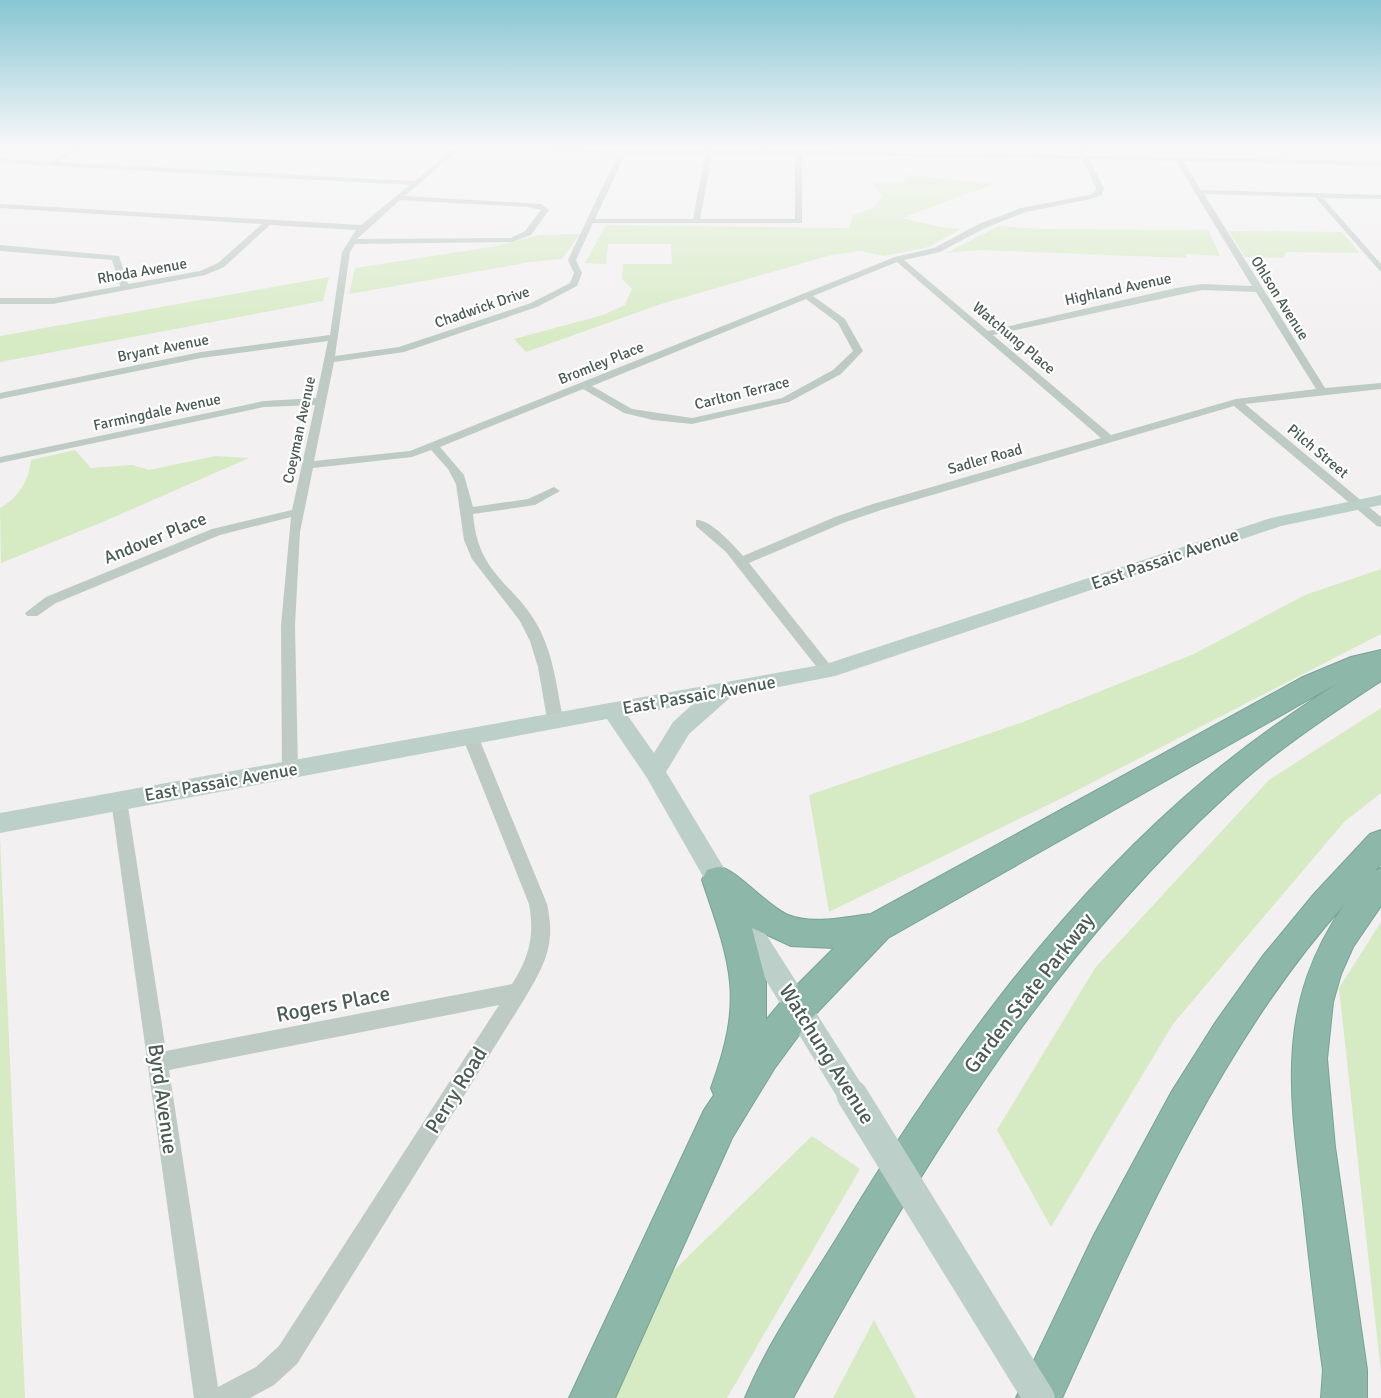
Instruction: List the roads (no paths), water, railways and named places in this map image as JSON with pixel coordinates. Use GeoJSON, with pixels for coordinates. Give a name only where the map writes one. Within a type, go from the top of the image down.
{"type":"FeatureCollection","features":[{"type":"Feature","properties":{"kind":"highway"},"geometry":{"type":"LineString","coordinates":[[591,1398],[718,1124],[761,1056],[798,1008],[876,928],[1312,684],[1360,663],[1381,659]]}},
{"type":"Feature","properties":{"kind":"highway","name":"Garden State Parkway"},"geometry":{"type":"LineString","coordinates":[[768,1398],[893,1183],[977,1056],[1062,947],[1142,858],[1216,787],[1291,728],[1381,668]]}},
{"type":"Feature","properties":{"kind":"highway"},"geometry":{"type":"LineString","coordinates":[[1039,1398],[1142,1182],[1215,1051],[1285,950],[1354,870],[1381,843]]}},
{"type":"Feature","properties":{"kind":"highway"},"geometry":{"type":"LineString","coordinates":[[718,880],[752,912],[774,927],[796,933],[818,935],[876,928]]}},
{"type":"Feature","properties":{"kind":"highway"},"geometry":{"type":"LineString","coordinates":[[718,880],[743,958],[750,997],[746,1031],[718,1124]]}},
{"type":"Feature","properties":{"kind":"highway"},"geometry":{"type":"LineString","coordinates":[[1344,1398],[1344,1371],[1312,1119],[1310,1061],[1314,1015],[1323,976],[1338,942],[1381,882]]}},
{"type":"Feature","properties":{"kind":"main road","name":"East Passaic Avenue"},"geometry":{"type":"LineString","coordinates":[[0,823],[555,719],[613,711],[828,671],[1237,535],[1317,512],[1381,500]]}},
{"type":"Feature","properties":{"kind":"main road"},"geometry":{"type":"LineString","coordinates":[[655,772],[681,725],[701,707],[725,694],[749,686]]}},
{"type":"Feature","properties":{"kind":"main road","name":"Watchung Avenue"},"geometry":{"type":"LineString","coordinates":[[613,711],[655,772],[718,880],[1039,1398]]}},
{"type":"Feature","properties":{"kind":"street"},"geometry":{"type":"LineString","coordinates":[[112,212],[363,228]]}},
{"type":"Feature","properties":{"kind":"street","name":"Coeyman Avenue"},"geometry":{"type":"LineString","coordinates":[[290,770],[288,625],[294,532],[334,337],[346,252],[363,228],[381,212]]}},
{"type":"Feature","properties":{"kind":"street"},"geometry":{"type":"LineString","coordinates":[[352,242],[512,240],[528,233],[543,212]]}},
{"type":"Feature","properties":{"kind":"street","name":"Chadwick Drive"},"geometry":{"type":"LineString","coordinates":[[329,360],[401,351],[534,305],[556,295],[574,284],[578,273],[572,260],[594,212]]}},
{"type":"Feature","properties":{"kind":"street"},"geometry":{"type":"LineString","coordinates":[[696,221],[698,212]]}},
{"type":"Feature","properties":{"kind":"street"},"geometry":{"type":"LineString","coordinates":[[590,221],[799,221],[799,212]]}},
{"type":"Feature","properties":{"kind":"street","name":"Bromley Place"},"geometry":{"type":"LineString","coordinates":[[308,465],[412,454],[898,259],[937,250],[982,226],[1018,212]]}},
{"type":"Feature","properties":{"kind":"street","name":"Ohlson Avenue"},"geometry":{"type":"LineString","coordinates":[[1211,212],[1322,391]]}},
{"type":"Feature","properties":{"kind":"street"},"geometry":{"type":"LineString","coordinates":[[1332,212],[1381,269]]}},
{"type":"Feature","properties":{"kind":"street","name":"Rhoda Avenue"},"geometry":{"type":"LineString","coordinates":[[0,301],[53,301],[211,270],[221,265],[270,221]]}},
{"type":"Feature","properties":{"kind":"street"},"geometry":{"type":"LineString","coordinates":[[0,248],[116,258],[124,288]]}},
{"type":"Feature","properties":{"kind":"street","name":"Watchung Place"},"geometry":{"type":"LineString","coordinates":[[898,259],[1110,440]]}},
{"type":"Feature","properties":{"kind":"street","name":"Highland Avenue"},"geometry":{"type":"LineString","coordinates":[[986,334],[1176,291],[1202,287],[1259,289]]}},
{"type":"Feature","properties":{"kind":"street","name":"Carlton Terrace"},"geometry":{"type":"LineString","coordinates":[[585,386],[628,411],[681,421],[712,418],[785,400],[837,372],[858,351],[842,321],[807,296]]}},
{"type":"Feature","properties":{"kind":"street","name":"Bryant Avenue"},"geometry":{"type":"LineString","coordinates":[[0,396],[201,355],[334,337]]}},
{"type":"Feature","properties":{"kind":"street","name":"Sadler Road"},"geometry":{"type":"LineString","coordinates":[[741,562],[839,520],[877,507],[1236,402],[1381,386]]}},
{"type":"Feature","properties":{"kind":"street","name":"Farmingdale Avenue"},"geometry":{"type":"LineString","coordinates":[[0,460],[264,404],[321,401]]}},
{"type":"Feature","properties":{"kind":"street","name":"Pilch Street"},"geometry":{"type":"LineString","coordinates":[[1236,402],[1381,523]]}},
{"type":"Feature","properties":{"kind":"street"},"geometry":{"type":"LineString","coordinates":[[433,446],[461,477],[472,548],[492,582],[525,618],[537,637],[555,719]]}},
{"type":"Feature","properties":{"kind":"street"},"geometry":{"type":"LineString","coordinates":[[467,511],[531,502],[554,491]]}},
{"type":"Feature","properties":{"kind":"street","name":"Andover Place"},"geometry":{"type":"LineString","coordinates":[[32,613],[51,600],[216,532],[298,512]]}},
{"type":"Feature","properties":{"kind":"street"},"geometry":{"type":"LineString","coordinates":[[700,523],[712,531],[741,562],[828,671]]}},
{"type":"Feature","properties":{"kind":"street","name":"Perry Road"},"geometry":{"type":"LineString","coordinates":[[224,1398],[265,1376],[288,1355],[518,992],[541,948],[544,929],[538,904],[470,736]]}},
{"type":"Feature","properties":{"kind":"street","name":"Byrd Avenue"},"geometry":{"type":"LineString","coordinates":[[119,800],[207,1398]]}},
{"type":"Feature","properties":{"kind":"street","name":"Rogers Place"},"geometry":{"type":"LineString","coordinates":[[158,1062],[518,992]]}}]}
